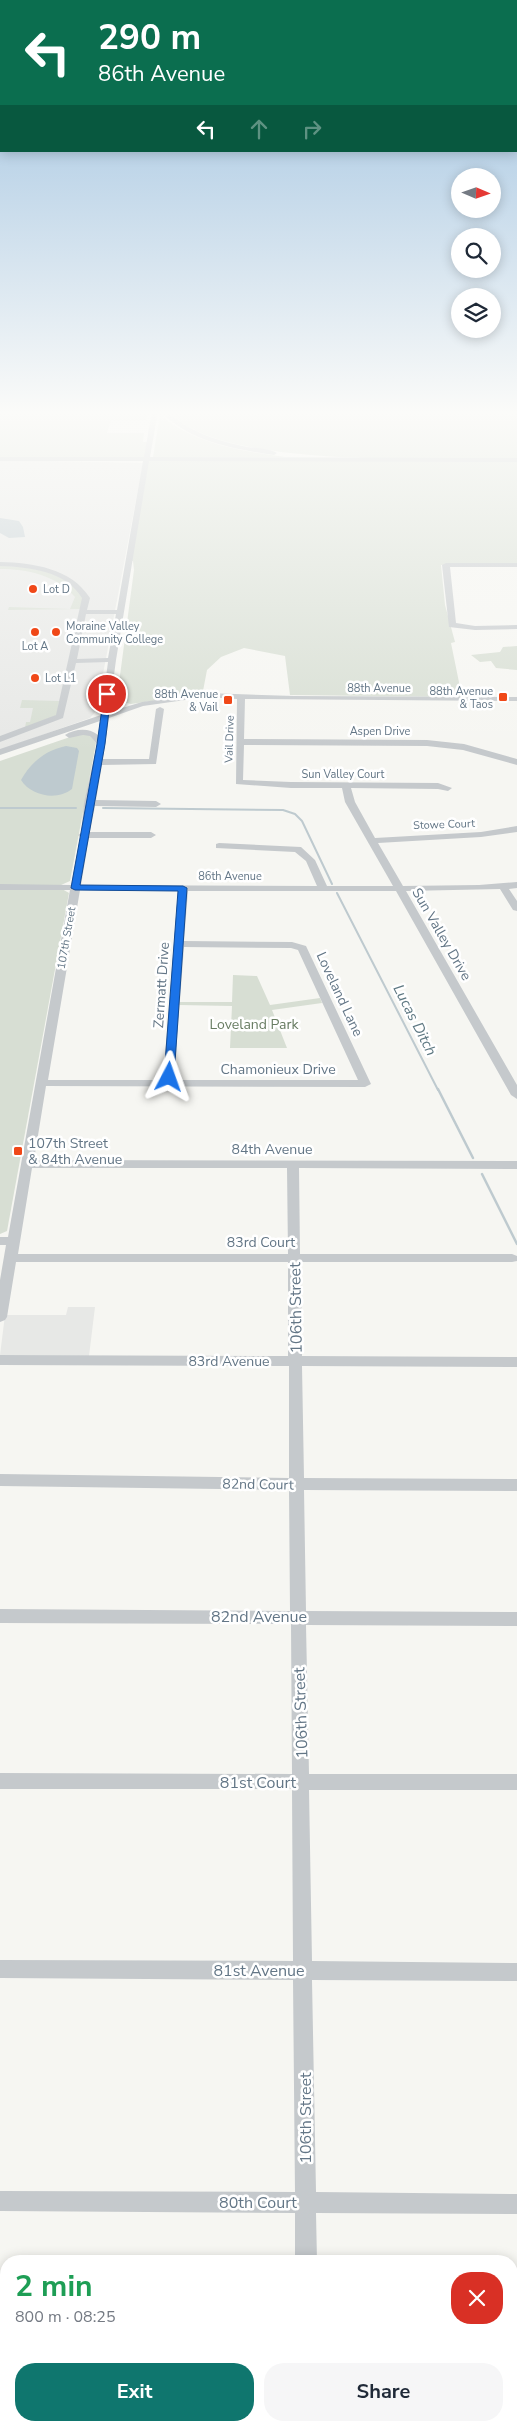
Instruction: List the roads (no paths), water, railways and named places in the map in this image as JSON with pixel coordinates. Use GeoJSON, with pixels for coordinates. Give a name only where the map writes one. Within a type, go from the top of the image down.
{"type":"FeatureCollection","features":[{"type":"Feature","properties":{"kind":"street","name":"107th Street"},"geometry":{"type":"LineString","coordinates":[[0,1317],[10,1258],[7,1241],[27,1164],[83,835],[101,744],[112,660],[136,524]]}},
{"type":"Feature","properties":{"kind":"street"},"geometry":{"type":"LineString","coordinates":[[0,564],[33,566],[63,578],[84,595],[84,612],[60,716],[0,739]]}},
{"type":"Feature","properties":{"kind":"street"},"geometry":{"type":"LineString","coordinates":[[517,565],[446,565],[452,625],[475,628],[517,627]]}},
{"type":"Feature","properties":{"kind":"street"},"geometry":{"type":"LineString","coordinates":[[84,612],[121,612]]}},
{"type":"Feature","properties":{"kind":"street"},"geometry":{"type":"LineString","coordinates":[[72,660],[112,660]]}},
{"type":"Feature","properties":{"kind":"street"},"geometry":{"type":"LineString","coordinates":[[107,694],[116,702],[122,704],[142,704]]}},
{"type":"Feature","properties":{"kind":"street","name":"88th Avenue"},"geometry":{"type":"LineString","coordinates":[[0,759],[46,743],[142,704],[206,695],[517,699]]}},
{"type":"Feature","properties":{"kind":"street","name":"88th Avenue"},"geometry":{"type":"LineString","coordinates":[[104,719],[168,703],[241,696]]}},
{"type":"Feature","properties":{"kind":"street","name":"Vail Drive"},"geometry":{"type":"LineString","coordinates":[[239,782],[241,696]]}},
{"type":"Feature","properties":{"kind":"street"},"geometry":{"type":"LineString","coordinates":[[97,762],[153,762],[160,709]]}},
{"type":"Feature","properties":{"kind":"street"},"geometry":{"type":"LineString","coordinates":[[0,752],[104,719]]}},
{"type":"Feature","properties":{"kind":"street"},"geometry":{"type":"LineString","coordinates":[[64,736],[90,733],[97,736],[101,744]]}},
{"type":"Feature","properties":{"kind":"street","name":"Aspen Drive"},"geometry":{"type":"LineString","coordinates":[[241,742],[427,742],[464,747],[515,759]]}},
{"type":"Feature","properties":{"kind":"street","name":"Sun Valley Court"},"geometry":{"type":"LineString","coordinates":[[239,782],[346,786],[438,786],[448,788]]}},
{"type":"Feature","properties":{"kind":"street","name":"Sun Valley Drive"},"geometry":{"type":"LineString","coordinates":[[346,786],[350,802],[514,1084],[517,1095]]}},
{"type":"Feature","properties":{"kind":"street"},"geometry":{"type":"LineString","coordinates":[[89,803],[156,804]]}},
{"type":"Feature","properties":{"kind":"street","name":"Stowe Court"},"geometry":{"type":"LineString","coordinates":[[372,841],[416,836],[480,834],[517,829]]}},
{"type":"Feature","properties":{"kind":"street"},"geometry":{"type":"LineString","coordinates":[[83,835],[151,835]]}},
{"type":"Feature","properties":{"kind":"street"},"geometry":{"type":"LineString","coordinates":[[219,846],[298,849],[310,860],[323,889]]}},
{"type":"Feature","properties":{"kind":"street","name":"86th Avenue"},"geometry":{"type":"LineString","coordinates":[[0,887],[323,889],[503,887],[517,885]]}},
{"type":"Feature","properties":{"kind":"street"},"geometry":{"type":"LineString","coordinates":[[503,887],[517,908]]}},
{"type":"Feature","properties":{"kind":"street","name":"Zermatt Drive"},"geometry":{"type":"LineString","coordinates":[[168,1083],[183,888]]}},
{"type":"Feature","properties":{"kind":"street","name":"Loveland Lane"},"geometry":{"type":"LineString","coordinates":[[178,944],[292,945],[302,948],[365,1084]]}},
{"type":"Feature","properties":{"kind":"street","name":"Chamonieux Drive"},"geometry":{"type":"LineString","coordinates":[[41,1083],[365,1084]]}},
{"type":"Feature","properties":{"kind":"street","name":"84th Avenue"},"geometry":{"type":"LineString","coordinates":[[27,1164],[517,1165]]}},
{"type":"Feature","properties":{"kind":"street","name":"106th Street"},"geometry":{"type":"LineString","coordinates":[[293,1164],[297,1616],[302,1782],[306,2255]]}},
{"type":"Feature","properties":{"kind":"street","name":"83rd Court"},"geometry":{"type":"LineString","coordinates":[[10,1258],[294,1256],[512,1258]]}},
{"type":"Feature","properties":{"kind":"street","name":"83rd Avenue"},"geometry":{"type":"LineString","coordinates":[[0,1360],[517,1362]]}},
{"type":"Feature","properties":{"kind":"street","name":"82nd Court"},"geometry":{"type":"LineString","coordinates":[[0,1480],[517,1485]]}},
{"type":"Feature","properties":{"kind":"street","name":"82nd Avenue"},"geometry":{"type":"LineString","coordinates":[[0,1616],[297,1616],[517,1619]]}},
{"type":"Feature","properties":{"kind":"street","name":"81st Court"},"geometry":{"type":"LineString","coordinates":[[0,1780],[517,1782]]}},
{"type":"Feature","properties":{"kind":"street","name":"81st Avenue"},"geometry":{"type":"LineString","coordinates":[[0,1969],[517,1972]]}},
{"type":"Feature","properties":{"kind":"street","name":"80th Court"},"geometry":{"type":"LineString","coordinates":[[0,2201],[517,2204]]}},
{"type":"Feature","properties":{"kind":"waterway","name":"Lucas Ditch"},"geometry":{"type":"LineString","coordinates":[[0,808],[76,808]]}},
{"type":"Feature","properties":{"kind":"waterway","name":"Lucas Ditch"},"geometry":{"type":"LineString","coordinates":[[103,808],[283,810],[295,814],[302,821],[332,884]]}},
{"type":"Feature","properties":{"kind":"waterway","name":"Lucas Ditch"},"geometry":{"type":"LineString","coordinates":[[337,893],[438,1090]]}},
{"type":"Feature","properties":{"kind":"waterway","name":"Lucas Ditch"},"geometry":{"type":"LineString","coordinates":[[438,1089],[473,1158]]}},
{"type":"Feature","properties":{"kind":"waterway","name":"Lucas Ditch"},"geometry":{"type":"LineString","coordinates":[[482,1174],[517,1244]]}},
{"type":"Feature","properties":{"kind":"place","name":"Lot D"},"geometry":{"type":"Point","coordinates":[33,589]}},
{"type":"Feature","properties":{"kind":"place","name":"Lot A"},"geometry":{"type":"Point","coordinates":[35,632]}},
{"type":"Feature","properties":{"kind":"place","name":"Moraine Valley Community College"},"geometry":{"type":"Point","coordinates":[56,632]}},
{"type":"Feature","properties":{"kind":"place","name":"Lot L1"},"geometry":{"type":"Point","coordinates":[35,678]}},
{"type":"Feature","properties":{"kind":"place","name":"88th Avenue & Taos"},"geometry":{"type":"Point","coordinates":[503,697]}},
{"type":"Feature","properties":{"kind":"place","name":"88th Avenue & Vail"},"geometry":{"type":"Point","coordinates":[228,700]}},
{"type":"Feature","properties":{"kind":"place","name":"107th Street & 84th Avenue"},"geometry":{"type":"Point","coordinates":[18,1151]}},
{"type":"Feature","properties":{"kind":"park label","name":"Loveland Park"},"geometry":{"type":"Point","coordinates":[254,1024]}}]}
